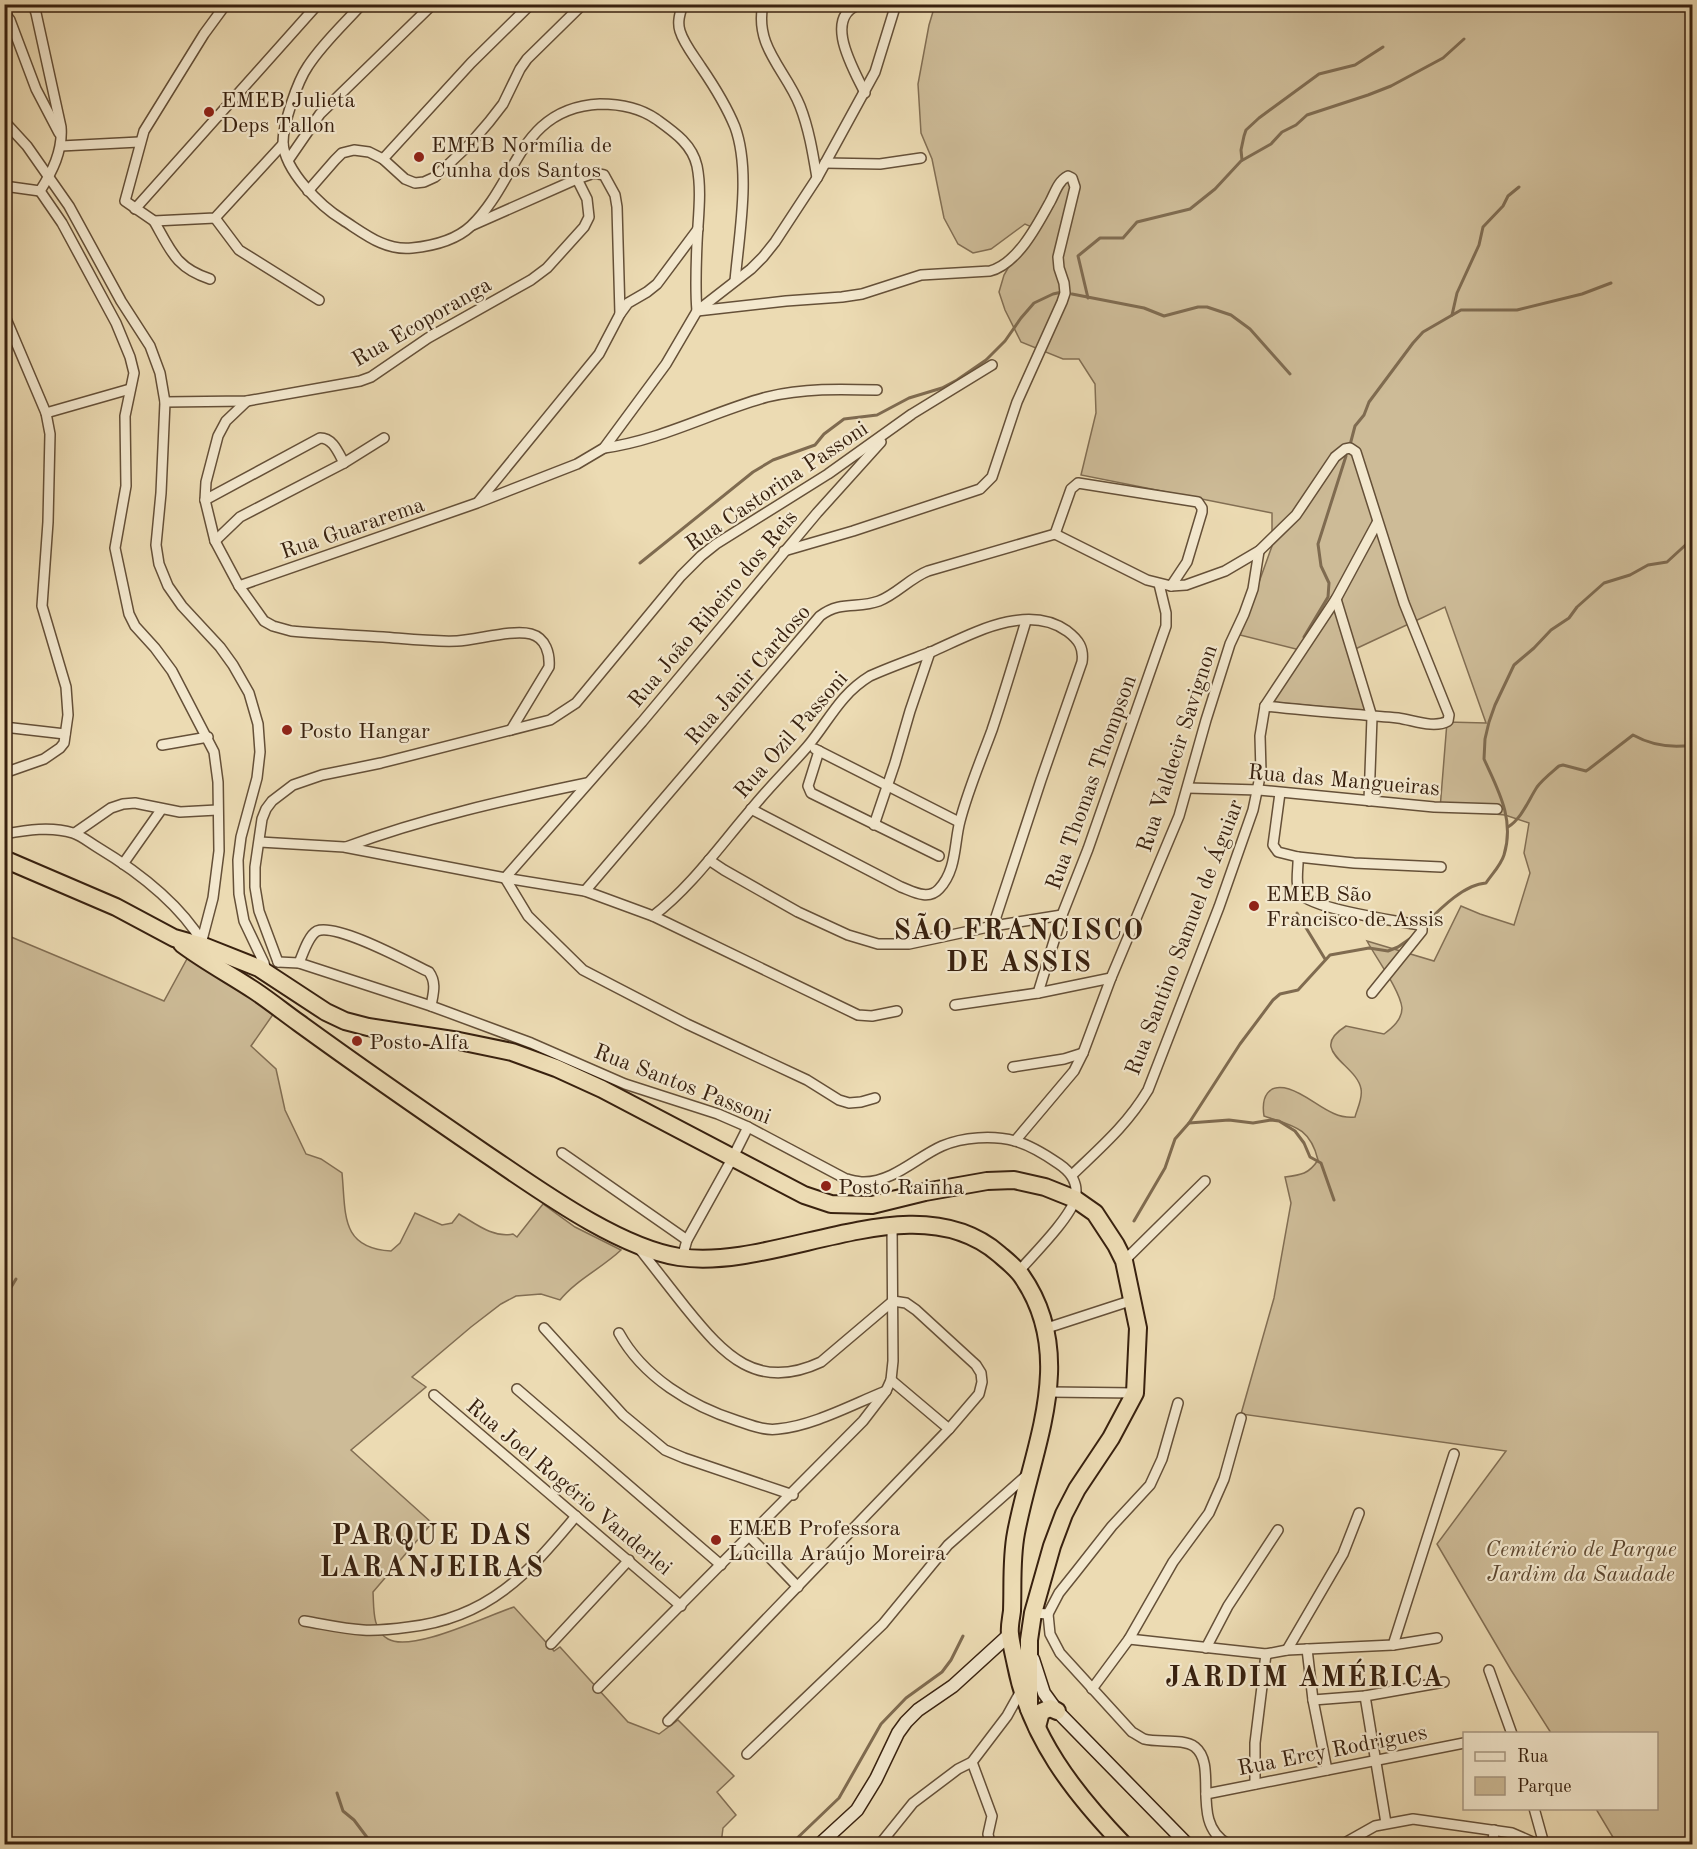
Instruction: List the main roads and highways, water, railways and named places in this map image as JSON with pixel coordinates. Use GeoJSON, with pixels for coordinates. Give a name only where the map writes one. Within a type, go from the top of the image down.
{"type":"FeatureCollection","features":[{"type":"Feature","properties":{"kind":"highway"},"geometry":{"type":"LineString","coordinates":[[4,859],[116,907],[174,938],[205,962],[252,989],[527,1182],[594,1224],[635,1243],[682,1258],[726,1258],[892,1225],[939,1227],[973,1236],[993,1248],[1019,1271],[1029,1288],[1044,1329],[1050,1365],[1049,1392],[1016,1535],[1011,1570],[1010,1634],[1025,1682]]}},
{"type":"Feature","properties":{"kind":"highway"},"geometry":{"type":"LineString","coordinates":[[174,938],[204,944],[243,961],[272,970],[326,1012],[345,1021],[389,1031],[459,1041],[512,1052],[556,1068],[630,1103],[804,1196],[831,1204],[872,1205],[987,1180],[1014,1180],[1046,1187],[1075,1199],[1095,1213],[1124,1261],[1133,1300],[1138,1328],[1135,1393],[1111,1438],[1077,1489],[1064,1514],[1052,1546],[1040,1614],[1029,1640],[1025,1682]]}},
{"type":"Feature","properties":{"kind":"highway"},"geometry":{"type":"LineString","coordinates":[[230,976],[231,969],[243,961]]}},
{"type":"Feature","properties":{"kind":"highway"},"geometry":{"type":"LineString","coordinates":[[1012,1609],[1029,1709],[1037,1727],[1049,1752],[1067,1780],[1088,1808],[1123,1845]]}},
{"type":"Feature","properties":{"kind":"highway"},"geometry":{"type":"LineString","coordinates":[[1037,1727],[1041,1712],[1050,1708],[1057,1711]]}},
{"type":"Feature","properties":{"kind":"waterway"},"geometry":{"type":"LineString","coordinates":[[1088,298],[1078,256],[1100,238],[1123,238],[1137,222],[1190,209],[1215,189],[1241,161],[1271,144],[1282,132],[1296,125],[1307,115],[1391,86],[1443,58],[1464,39]]}},
{"type":"Feature","properties":{"kind":"waterway"},"geometry":{"type":"LineString","coordinates":[[1242,160],[1241,150],[1246,130],[1259,118],[1319,74],[1355,65],[1383,47]]}},
{"type":"Feature","properties":{"kind":"waterway"},"geometry":{"type":"LineString","coordinates":[[1452,315],[1457,293],[1479,245],[1483,227],[1503,206],[1508,196],[1519,187]]}},
{"type":"Feature","properties":{"kind":"waterway"},"geometry":{"type":"LineString","coordinates":[[1350,445],[1355,426],[1364,415],[1369,402],[1423,332],[1461,310],[1517,310],[1582,294],[1611,283]]}},
{"type":"Feature","properties":{"kind":"waterway"},"geometry":{"type":"LineString","coordinates":[[640,563],[753,472],[773,460],[815,445],[824,434],[844,419],[877,415],[909,398],[942,388],[957,380],[986,360],[1005,341],[1034,303],[1062,292]]}},
{"type":"Feature","properties":{"kind":"waterway"},"geometry":{"type":"LineString","coordinates":[[1072,294],[1144,308],[1164,316],[1198,307],[1207,307],[1231,315],[1250,329],[1290,374]]}},
{"type":"Feature","properties":{"kind":"waterway"},"geometry":{"type":"LineString","coordinates":[[1304,637],[1328,597],[1329,583],[1321,566],[1318,544],[1346,456]]}},
{"type":"Feature","properties":{"kind":"waterway"},"geometry":{"type":"LineString","coordinates":[[1427,922],[1462,892],[1478,884],[1486,883],[1504,855],[1507,842],[1506,817],[1484,759],[1485,739],[1495,705],[1514,665],[1551,630],[1569,618],[1577,607],[1604,583],[1630,575],[1648,565],[1667,562],[1692,539]]}},
{"type":"Feature","properties":{"kind":"waterway"},"geometry":{"type":"LineString","coordinates":[[1508,827],[1521,814],[1539,784],[1559,766],[1586,771],[1633,735],[1662,745],[1692,745]]}},
{"type":"Feature","properties":{"kind":"waterway"},"geometry":{"type":"LineString","coordinates":[[1297,913],[1325,959]]}},
{"type":"Feature","properties":{"kind":"waterway"},"geometry":{"type":"LineString","coordinates":[[1134,1221],[1165,1168],[1175,1139],[1189,1123],[1240,1044],[1273,1000],[1280,994],[1298,990],[1330,955],[1369,948],[1388,951],[1411,938]]}},
{"type":"Feature","properties":{"kind":"waterway"},"geometry":{"type":"LineString","coordinates":[[1189,1123],[1229,1120],[1253,1123],[1279,1121],[1295,1131],[1310,1157],[1321,1163],[1334,1200]]}},
{"type":"Feature","properties":{"kind":"waterway"},"geometry":{"type":"LineString","coordinates":[[4,1299],[16,1279]]}},
{"type":"Feature","properties":{"kind":"waterway"},"geometry":{"type":"LineString","coordinates":[[791,1844],[839,1798],[881,1724],[906,1698],[942,1672],[963,1636]]}},
{"type":"Feature","properties":{"kind":"waterway"},"geometry":{"type":"LineString","coordinates":[[337,1793],[343,1811],[354,1820],[372,1844]]}},
{"type":"Feature","properties":{"kind":"place","name":"EMEB Julieta Deps Tallon"},"geometry":{"type":"Point","coordinates":[209,112]}},
{"type":"Feature","properties":{"kind":"place","name":"EMEB Normília de Cunha dos Santos"},"geometry":{"type":"Point","coordinates":[419,157]}},
{"type":"Feature","properties":{"kind":"place","name":"Posto Hangar"},"geometry":{"type":"Point","coordinates":[287,730]}},
{"type":"Feature","properties":{"kind":"place","name":"EMEB São Francisco de Assis"},"geometry":{"type":"Point","coordinates":[1254,906]}},
{"type":"Feature","properties":{"kind":"place","name":"Posto Alfa"},"geometry":{"type":"Point","coordinates":[357,1041]}},
{"type":"Feature","properties":{"kind":"place","name":"Posto Rainha"},"geometry":{"type":"Point","coordinates":[826,1186]}},
{"type":"Feature","properties":{"kind":"place","name":"EMEB Professora Lucilla Araújo Moreira"},"geometry":{"type":"Point","coordinates":[716,1540]}},
{"type":"Feature","properties":{"kind":"district","name":"SÃO FRANCISCO DE ASSIS"},"geometry":{"type":"Point","coordinates":[1019,945]}},
{"type":"Feature","properties":{"kind":"district","name":"PARQUE DAS LARANJEIRAS"},"geometry":{"type":"Point","coordinates":[432,1550]}},
{"type":"Feature","properties":{"kind":"district","name":"JARDIM AMÉRICA"},"geometry":{"type":"Point","coordinates":[1305,1676]}},
{"type":"Feature","properties":{"kind":"park label","name":"Cemitério de Parque Jardim da Saudade"},"geometry":{"type":"Point","coordinates":[1581,1560]}}]}
